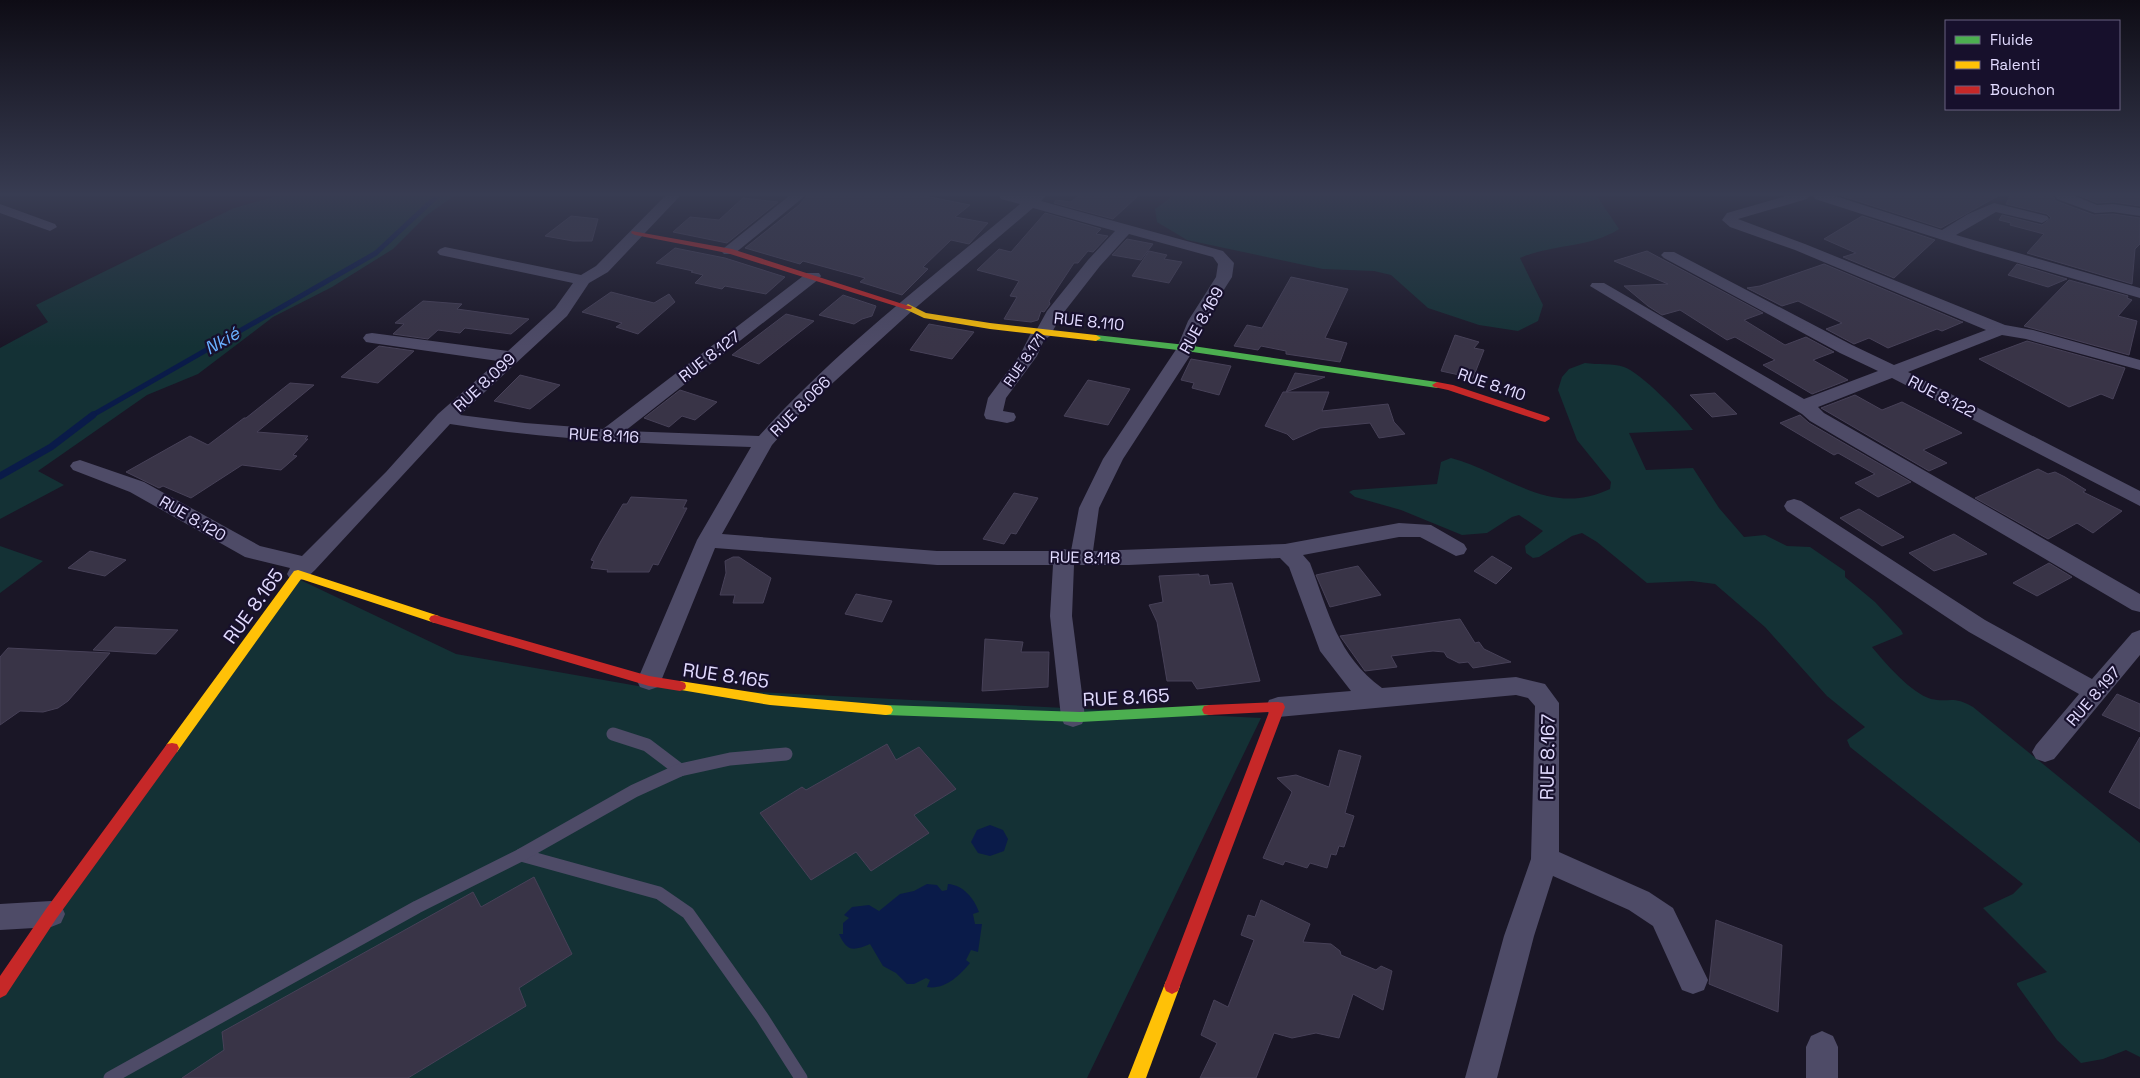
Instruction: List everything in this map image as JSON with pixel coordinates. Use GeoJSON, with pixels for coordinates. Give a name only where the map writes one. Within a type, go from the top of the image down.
{"type":"FeatureCollection","features":[{"type":"Feature","properties":{"kind":"street","name":"RUE 8.099"},"geometry":{"type":"LineString","coordinates":[[302,569],[393,476],[445,418],[561,312],[583,280],[602,269],[623,246]]}},
{"type":"Feature","properties":{"kind":"street","name":"RUE 8.110"},"geometry":{"type":"LineString","coordinates":[[699,246],[729,252],[813,276],[907,306],[924,314],[990,326],[1186,348],[1450,387],[1544,419]]}},
{"type":"Feature","properties":{"kind":"street"},"geometry":{"type":"LineString","coordinates":[[729,252],[736,246]]}},
{"type":"Feature","properties":{"kind":"street","name":"RUE 8.066"},"geometry":{"type":"LineString","coordinates":[[649,681],[708,540],[764,442],[795,407],[907,306],[979,246]]}},
{"type":"Feature","properties":{"kind":"street","name":"RUE 8.171"},"geometry":{"type":"LineString","coordinates":[[1007,417],[993,414],[997,398],[1028,356],[1037,337],[1044,332],[1053,315],[1094,262],[1109,246]]}},
{"type":"Feature","properties":{"kind":"street","name":"RUE 8.169"},"geometry":{"type":"LineString","coordinates":[[1073,717],[1061,616],[1073,556],[1089,508],[1113,459],[1186,348],[1196,321],[1224,278],[1226,263],[1218,254],[1190,246]]}},
{"type":"Feature","properties":{"kind":"street"},"geometry":{"type":"LineString","coordinates":[[1795,246],[2001,330]]}},
{"type":"Feature","properties":{"kind":"street"},"geometry":{"type":"LineString","coordinates":[[1977,246],[2140,293]]}},
{"type":"Feature","properties":{"kind":"street"},"geometry":{"type":"LineString","coordinates":[[445,252],[583,280]]}},
{"type":"Feature","properties":{"kind":"street"},"geometry":{"type":"LineString","coordinates":[[1669,256],[1837,345],[1893,371]]}},
{"type":"Feature","properties":{"kind":"street","name":"RUE 8.127"},"geometry":{"type":"LineString","coordinates":[[606,436],[813,276]]}},
{"type":"Feature","properties":{"kind":"street"},"geometry":{"type":"LineString","coordinates":[[1598,286],[1809,410],[1817,417],[2140,604]]}},
{"type":"Feature","properties":{"kind":"street","name":"RUE 8.122"},"geometry":{"type":"LineString","coordinates":[[1893,371],[2001,330],[2028,334],[2140,365]]}},
{"type":"Feature","properties":{"kind":"street"},"geometry":{"type":"LineString","coordinates":[[372,338],[510,357]]}},
{"type":"Feature","properties":{"kind":"street"},"geometry":{"type":"LineString","coordinates":[[1809,410],[1809,404],[1893,371]]}},
{"type":"Feature","properties":{"kind":"street","name":"RUE 8.122"},"geometry":{"type":"LineString","coordinates":[[1893,371],[2140,499]]}},
{"type":"Feature","properties":{"kind":"street","name":"RUE 8.116"},"geometry":{"type":"LineString","coordinates":[[445,418],[520,430],[606,436],[764,442]]}},
{"type":"Feature","properties":{"kind":"street","name":"RUE 8.120"},"geometry":{"type":"LineString","coordinates":[[80,466],[137,487],[252,552],[302,569]]}},
{"type":"Feature","properties":{"kind":"street"},"geometry":{"type":"LineString","coordinates":[[1794,506],[1977,626],[2095,692]]}},
{"type":"Feature","properties":{"kind":"street","name":"RUE 8.118"},"geometry":{"type":"LineString","coordinates":[[708,540],[937,558],[1073,556],[1129,558],[1285,552],[1399,530],[1424,530],[1456,549]]}},
{"type":"Feature","properties":{"kind":"street"},"geometry":{"type":"LineString","coordinates":[[1285,552],[1300,563],[1332,651],[1356,682],[1376,697]]}},
{"type":"Feature","properties":{"kind":"street","name":"RUE 8.165"},"geometry":{"type":"LineString","coordinates":[[0,990],[52,914],[302,569],[474,632],[649,681],[770,700],[889,710],[1073,717],[1278,707]]}},
{"type":"Feature","properties":{"kind":"street","name":"RUE 8.197"},"geometry":{"type":"LineString","coordinates":[[2045,752],[2095,692],[2132,664],[2140,639]]}},
{"type":"Feature","properties":{"kind":"street","name":"RUE 8.167"},"geometry":{"type":"LineString","coordinates":[[1278,707],[1516,686],[1536,691],[1547,703],[1545,859],[1519,936],[1481,1078]]}},
{"type":"Feature","properties":{"kind":"street"},"geometry":{"type":"LineString","coordinates":[[1137,1078],[1278,707]]}},
{"type":"Feature","properties":{"kind":"street"},"geometry":{"type":"LineString","coordinates":[[1545,859],[1639,901],[1663,918],[1693,980]]}},
{"type":"Feature","properties":{"kind":"street"},"geometry":{"type":"LineString","coordinates":[[0,917],[52,914]]}},
{"type":"Feature","properties":{"kind":"street"},"geometry":{"type":"LineString","coordinates":[[1822,1047],[1822,1078]]}},
{"type":"Feature","properties":{"kind":"lane"},"geometry":{"type":"LineString","coordinates":[[613,734],[648,746],[680,770]]}},
{"type":"Feature","properties":{"kind":"lane"},"geometry":{"type":"LineString","coordinates":[[110,1078],[417,908],[521,855],[634,791],[680,770],[730,760],[786,754]]}},
{"type":"Feature","properties":{"kind":"lane"},"geometry":{"type":"LineString","coordinates":[[521,855],[659,893],[688,913],[762,1017],[801,1078]]}},
{"type":"Feature","properties":{"kind":"green space"},"geometry":{"type":"Polygon","coordinates":[[[156,246],[396,246],[332,287],[273,317],[198,374],[147,395],[38,471],[64,485],[0,519],[0,348],[48,322],[36,305],[156,246]]]}},
{"type":"Feature","properties":{"kind":"green space"},"geometry":{"type":"Polygon","coordinates":[[[1217,246],[1565,246],[1520,258],[1543,305],[1538,321],[1518,331],[1479,325],[1428,308],[1391,275],[1374,271],[1323,269],[1217,246]]]}},
{"type":"Feature","properties":{"kind":"green space"},"geometry":{"type":"Polygon","coordinates":[[[1585,363],[1615,365],[1631,371],[1661,395],[1693,430],[1629,433],[1646,470],[1693,468],[1719,508],[1744,537],[1765,535],[1787,546],[1810,547],[1845,571],[1845,577],[1875,602],[1901,630],[1903,634],[1872,647],[1899,677],[1923,696],[1937,700],[1961,701],[1973,707],[2140,843],[2140,1057],[2126,1050],[2103,1059],[2081,1063],[2057,1040],[2017,985],[2017,983],[2047,972],[1983,908],[2013,894],[2023,884],[1850,747],[1847,740],[1865,727],[1827,696],[1765,627],[1715,584],[1692,581],[1647,583],[1597,542],[1582,533],[1572,536],[1539,557],[1533,558],[1526,553],[1525,546],[1543,531],[1519,515],[1512,517],[1487,533],[1462,535],[1401,510],[1355,497],[1349,492],[1353,490],[1437,484],[1441,462],[1451,458],[1548,496],[1567,498],[1588,497],[1610,489],[1611,482],[1577,440],[1558,390],[1562,377],[1569,369],[1585,363]]]}},
{"type":"Feature","properties":{"kind":"green space"},"geometry":{"type":"Polygon","coordinates":[[[0,546],[43,561],[0,593],[0,546]]]}},
{"type":"Feature","properties":{"kind":"green space"},"geometry":{"type":"Polygon","coordinates":[[[292,576],[456,654],[638,686],[1261,718],[1087,1078],[0,1078],[0,985],[292,576]]]}},
{"type":"Feature","properties":{"kind":"water"},"geometry":{"type":"Polygon","coordinates":[[[990,825],[1003,830],[1008,839],[1004,851],[990,856],[978,853],[971,842],[977,830],[990,825]]]}},
{"type":"Feature","properties":{"kind":"water"},"geometry":{"type":"Polygon","coordinates":[[[927,884],[937,885],[942,891],[947,890],[948,884],[963,890],[971,897],[979,912],[973,914],[975,924],[982,924],[978,952],[971,950],[966,960],[970,963],[951,981],[934,987],[927,987],[930,980],[926,978],[914,984],[907,984],[896,973],[883,966],[870,944],[855,949],[851,948],[845,944],[839,934],[843,934],[843,923],[849,918],[844,915],[852,907],[869,905],[879,911],[900,894],[914,891],[927,884]]]}},
{"type":"Feature","properties":{"kind":"building"},"geometry":{"type":"Polygon","coordinates":[[[747,246],[944,246],[923,267],[928,269],[902,295],[860,282],[865,278],[803,261],[800,264],[745,248],[747,246]]]}},
{"type":"Feature","properties":{"kind":"building"},"geometry":{"type":"Polygon","coordinates":[[[1016,246],[1098,246],[1093,252],[1088,251],[1078,263],[1074,263],[1049,301],[1050,304],[1044,312],[1041,311],[1038,320],[1031,322],[1004,319],[1017,297],[1010,296],[1019,281],[977,270],[999,249],[1011,252],[1016,246]]]}},
{"type":"Feature","properties":{"kind":"building"},"geometry":{"type":"Polygon","coordinates":[[[1120,246],[1151,246],[1141,260],[1112,255],[1120,246]]]}},
{"type":"Feature","properties":{"kind":"building"},"geometry":{"type":"Polygon","coordinates":[[[1841,246],[1928,246],[1894,278],[1843,257],[1856,253],[1841,246]]]}},
{"type":"Feature","properties":{"kind":"building"},"geometry":{"type":"Polygon","coordinates":[[[2033,246],[2138,246],[2135,249],[2132,284],[2027,253],[2033,246]]]}},
{"type":"Feature","properties":{"kind":"building"},"geometry":{"type":"Polygon","coordinates":[[[675,248],[725,258],[785,277],[766,294],[725,286],[722,289],[695,283],[703,275],[656,263],[675,248]]]}},
{"type":"Feature","properties":{"kind":"building"},"geometry":{"type":"Polygon","coordinates":[[[1149,251],[1167,255],[1164,259],[1182,262],[1169,283],[1132,276],[1149,251]]]}},
{"type":"Feature","properties":{"kind":"building"},"geometry":{"type":"Polygon","coordinates":[[[1647,251],[1763,313],[1744,320],[1785,345],[1806,337],[1834,352],[1813,360],[1848,380],[1812,394],[1763,365],[1775,360],[1735,337],[1727,340],[1680,310],[1662,315],[1624,286],[1668,284],[1614,261],[1647,251]]]}},
{"type":"Feature","properties":{"kind":"building"},"geometry":{"type":"Polygon","coordinates":[[[1824,264],[1963,322],[1942,331],[1937,329],[1888,348],[1869,338],[1854,344],[1826,329],[1842,323],[1798,301],[1782,306],[1747,288],[1760,286],[1824,264]]]}},
{"type":"Feature","properties":{"kind":"building"},"geometry":{"type":"Polygon","coordinates":[[[2017,264],[2067,279],[2048,287],[2008,275],[2017,264]]]}},
{"type":"Feature","properties":{"kind":"building"},"geometry":{"type":"Polygon","coordinates":[[[1291,277],[1348,289],[1325,338],[1347,343],[1340,362],[1286,354],[1286,351],[1261,346],[1258,350],[1234,346],[1247,325],[1262,328],[1291,277]]]}},
{"type":"Feature","properties":{"kind":"building"},"geometry":{"type":"Polygon","coordinates":[[[2069,280],[2128,296],[2127,298],[2132,300],[2118,316],[2137,321],[2129,355],[2024,326],[2069,280]]]}},
{"type":"Feature","properties":{"kind":"building"},"geometry":{"type":"Polygon","coordinates":[[[611,292],[654,303],[669,294],[675,302],[638,334],[616,327],[622,323],[582,312],[611,292]]]}},
{"type":"Feature","properties":{"kind":"building"},"geometry":{"type":"Polygon","coordinates":[[[843,295],[876,306],[872,316],[854,324],[819,315],[843,295]]]}},
{"type":"Feature","properties":{"kind":"building"},"geometry":{"type":"Polygon","coordinates":[[[423,301],[462,304],[457,309],[529,319],[511,334],[465,328],[460,333],[438,330],[428,339],[393,334],[404,324],[395,323],[423,301]]]}},
{"type":"Feature","properties":{"kind":"building"},"geometry":{"type":"Polygon","coordinates":[[[786,314],[814,321],[759,364],[732,355],[786,314]]]}},
{"type":"Feature","properties":{"kind":"building"},"geometry":{"type":"Polygon","coordinates":[[[929,324],[974,332],[952,359],[910,350],[929,324]]]}},
{"type":"Feature","properties":{"kind":"building"},"geometry":{"type":"Polygon","coordinates":[[[1455,335],[1479,342],[1474,348],[1484,350],[1473,378],[1441,371],[1455,335]]]}},
{"type":"Feature","properties":{"kind":"building"},"geometry":{"type":"Polygon","coordinates":[[[2027,341],[2125,368],[2113,399],[2101,394],[2069,407],[1979,359],[2027,341]]]}},
{"type":"Feature","properties":{"kind":"building"},"geometry":{"type":"Polygon","coordinates":[[[379,346],[414,351],[378,383],[341,377],[379,346]]]}},
{"type":"Feature","properties":{"kind":"building"},"geometry":{"type":"Polygon","coordinates":[[[1191,359],[1231,366],[1219,395],[1192,388],[1194,383],[1181,380],[1191,359]]]}},
{"type":"Feature","properties":{"kind":"building"},"geometry":{"type":"Polygon","coordinates":[[[1295,373],[1325,377],[1286,392],[1295,373]]]}},
{"type":"Feature","properties":{"kind":"building"},"geometry":{"type":"Polygon","coordinates":[[[520,375],[560,385],[530,409],[494,401],[520,375]]]}},
{"type":"Feature","properties":{"kind":"building"},"geometry":{"type":"Polygon","coordinates":[[[1088,380],[1130,389],[1108,425],[1064,416],[1088,380]]]}},
{"type":"Feature","properties":{"kind":"building"},"geometry":{"type":"Polygon","coordinates":[[[290,383],[314,385],[257,432],[308,436],[305,439],[308,439],[293,455],[297,456],[281,470],[242,465],[191,498],[163,486],[159,488],[126,472],[190,436],[208,445],[290,383]]]}},
{"type":"Feature","properties":{"kind":"building"},"geometry":{"type":"Polygon","coordinates":[[[680,390],[717,402],[695,420],[682,416],[669,427],[644,418],[680,390]]]}},
{"type":"Feature","properties":{"kind":"building"},"geometry":{"type":"Polygon","coordinates":[[[1283,392],[1329,392],[1322,411],[1388,404],[1394,422],[1405,434],[1379,438],[1370,423],[1320,428],[1293,440],[1287,434],[1265,426],[1283,392]]]}},
{"type":"Feature","properties":{"kind":"building"},"geometry":{"type":"Polygon","coordinates":[[[1715,393],[1737,414],[1712,417],[1690,395],[1715,393]]]}},
{"type":"Feature","properties":{"kind":"building"},"geometry":{"type":"Polygon","coordinates":[[[1855,395],[1882,410],[1902,402],[1962,433],[1923,450],[1947,463],[1929,471],[1821,408],[1855,395]]]}},
{"type":"Feature","properties":{"kind":"building"},"geometry":{"type":"Polygon","coordinates":[[[1800,415],[1809,423],[1911,482],[1878,497],[1855,483],[1875,474],[1838,453],[1834,455],[1780,423],[1800,415]]]}},
{"type":"Feature","properties":{"kind":"building"},"geometry":{"type":"Polygon","coordinates":[[[2038,469],[2048,474],[2055,472],[2065,477],[2086,490],[2083,492],[2122,511],[2093,533],[2077,523],[2048,539],[1975,498],[2038,469]]]}},
{"type":"Feature","properties":{"kind":"building"},"geometry":{"type":"Polygon","coordinates":[[[1014,493],[1038,498],[1016,534],[1011,533],[1004,544],[983,539],[1014,493]]]}},
{"type":"Feature","properties":{"kind":"building"},"geometry":{"type":"Polygon","coordinates":[[[631,497],[687,500],[683,508],[687,508],[658,565],[653,564],[649,572],[607,572],[608,570],[591,568],[594,561],[591,560],[601,541],[623,504],[627,504],[631,497]]]}},
{"type":"Feature","properties":{"kind":"building"},"geometry":{"type":"Polygon","coordinates":[[[1859,509],[1904,537],[1882,546],[1840,518],[1859,509]]]}},
{"type":"Feature","properties":{"kind":"building"},"geometry":{"type":"Polygon","coordinates":[[[1954,534],[1987,554],[1934,571],[1909,553],[1954,534]]]}},
{"type":"Feature","properties":{"kind":"building"},"geometry":{"type":"Polygon","coordinates":[[[90,551],[126,560],[105,576],[68,568],[90,551]]]}},
{"type":"Feature","properties":{"kind":"building"},"geometry":{"type":"Polygon","coordinates":[[[1492,556],[1512,568],[1496,584],[1474,571],[1492,556]]]}},
{"type":"Feature","properties":{"kind":"building"},"geometry":{"type":"Polygon","coordinates":[[[733,557],[739,557],[771,578],[763,603],[733,603],[735,595],[720,595],[726,573],[725,561],[733,557]]]}},
{"type":"Feature","properties":{"kind":"building"},"geometry":{"type":"Polygon","coordinates":[[[2049,563],[2072,577],[2037,596],[2013,583],[2049,563]]]}},
{"type":"Feature","properties":{"kind":"building"},"geometry":{"type":"Polygon","coordinates":[[[1358,566],[1381,595],[1330,607],[1316,575],[1358,566]]]}},
{"type":"Feature","properties":{"kind":"building"},"geometry":{"type":"Polygon","coordinates":[[[1199,574],[1199,576],[1208,575],[1210,585],[1232,583],[1260,681],[1197,689],[1192,681],[1167,681],[1157,622],[1149,605],[1163,602],[1159,576],[1199,574]]]}},
{"type":"Feature","properties":{"kind":"building"},"geometry":{"type":"Polygon","coordinates":[[[856,594],[892,601],[882,622],[845,614],[856,594]]]}},
{"type":"Feature","properties":{"kind":"building"},"geometry":{"type":"Polygon","coordinates":[[[1460,619],[1475,643],[1479,642],[1484,649],[1511,662],[1473,668],[1468,662],[1459,663],[1447,657],[1444,652],[1433,651],[1391,656],[1397,667],[1365,671],[1340,636],[1460,619]]]}},
{"type":"Feature","properties":{"kind":"building"},"geometry":{"type":"Polygon","coordinates":[[[115,627],[178,630],[156,654],[93,650],[115,627]]]}},
{"type":"Feature","properties":{"kind":"building"},"geometry":{"type":"Polygon","coordinates":[[[985,639],[1023,642],[1021,652],[1049,652],[1048,687],[982,691],[985,639]]]}},
{"type":"Feature","properties":{"kind":"building"},"geometry":{"type":"Polygon","coordinates":[[[8,648],[110,653],[68,701],[58,708],[43,712],[20,711],[0,725],[0,657],[8,648]]]}},
{"type":"Feature","properties":{"kind":"building"},"geometry":{"type":"Polygon","coordinates":[[[2117,694],[2140,704],[2140,732],[2102,715],[2117,694]]]}},
{"type":"Feature","properties":{"kind":"building"},"geometry":{"type":"Polygon","coordinates":[[[2140,737],[2140,809],[2109,792],[2140,737]]]}},
{"type":"Feature","properties":{"kind":"building"},"geometry":{"type":"Polygon","coordinates":[[[887,744],[896,760],[919,747],[956,789],[914,815],[929,833],[871,871],[856,852],[811,880],[760,813],[802,787],[806,790],[887,744]]]}},
{"type":"Feature","properties":{"kind":"building"},"geometry":{"type":"Polygon","coordinates":[[[1339,750],[1361,756],[1345,813],[1354,816],[1344,847],[1339,846],[1336,855],[1331,854],[1327,868],[1310,863],[1307,868],[1285,861],[1283,865],[1263,858],[1292,792],[1277,778],[1296,775],[1329,787],[1339,750]]]}},
{"type":"Feature","properties":{"kind":"building"},"geometry":{"type":"Polygon","coordinates":[[[534,877],[572,954],[519,988],[526,1006],[408,1078],[182,1078],[224,1050],[222,1032],[473,892],[481,907],[534,877]]]}},
{"type":"Feature","properties":{"kind":"building"},"geometry":{"type":"Polygon","coordinates":[[[1261,900],[1310,924],[1303,942],[1331,944],[1340,951],[1341,955],[1376,970],[1381,966],[1392,971],[1383,1010],[1353,994],[1339,1038],[1316,1033],[1292,1038],[1274,1033],[1256,1078],[1200,1078],[1217,1043],[1201,1035],[1214,1000],[1228,1007],[1254,940],[1241,935],[1248,915],[1255,917],[1261,900]]]}},
{"type":"Feature","properties":{"kind":"building"},"geometry":{"type":"Polygon","coordinates":[[[1716,920],[1782,945],[1778,1012],[1709,984],[1716,920]]]}},
{"type":"Feature","properties":{"kind":"waterway","name":"Nkié"},"geometry":{"type":"LineString","coordinates":[[91,416],[376,253],[383,246]]}},
{"type":"Feature","properties":{"kind":"waterway","name":"Nkié"},"geometry":{"type":"LineString","coordinates":[[0,476],[51,447],[93,415]]}},
{"type":"Feature","properties":{"kind":"traffic: fast"},"geometry":{"type":"LineString","coordinates":[[1096,338],[1186,348],[1437,385]]}},
{"type":"Feature","properties":{"kind":"traffic: fast"},"geometry":{"type":"LineString","coordinates":[[886,710],[1080,717],[1209,710]]}},
{"type":"Feature","properties":{"kind":"traffic: slow"},"geometry":{"type":"LineString","coordinates":[[908,307],[924,315],[990,326],[1096,338]]}},
{"type":"Feature","properties":{"kind":"traffic: slow"},"geometry":{"type":"LineString","coordinates":[[172,748],[298,574],[435,619]]}},
{"type":"Feature","properties":{"kind":"traffic: slow"},"geometry":{"type":"LineString","coordinates":[[680,686],[770,700],[886,710]]}},
{"type":"Feature","properties":{"kind":"traffic: slow"},"geometry":{"type":"LineString","coordinates":[[1137,1078],[1172,986]]}},
{"type":"Feature","properties":{"kind":"traffic: jam"},"geometry":{"type":"LineString","coordinates":[[704,246],[729,251],[908,307]]}},
{"type":"Feature","properties":{"kind":"traffic: jam"},"geometry":{"type":"LineString","coordinates":[[1437,385],[1450,387],[1545,419]]}},
{"type":"Feature","properties":{"kind":"traffic: jam"},"geometry":{"type":"LineString","coordinates":[[435,619],[649,681],[680,686]]}},
{"type":"Feature","properties":{"kind":"traffic: jam"},"geometry":{"type":"LineString","coordinates":[[1172,986],[1278,707],[1209,710]]}},
{"type":"Feature","properties":{"kind":"traffic: jam"},"geometry":{"type":"LineString","coordinates":[[0,990],[51,914],[172,748]]}}]}
